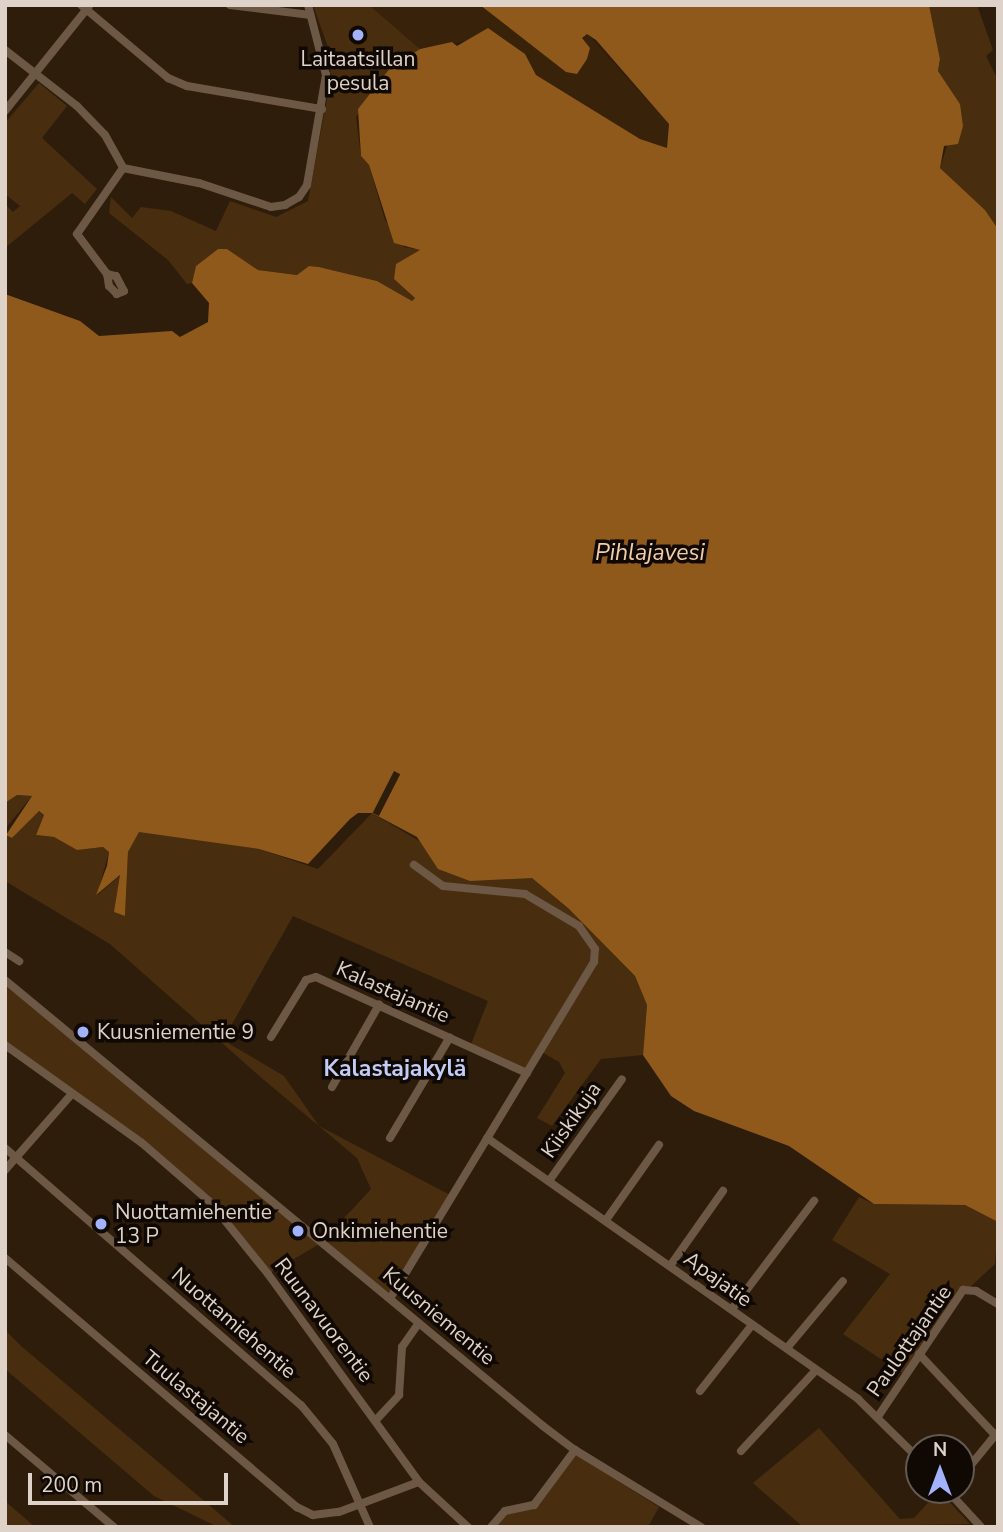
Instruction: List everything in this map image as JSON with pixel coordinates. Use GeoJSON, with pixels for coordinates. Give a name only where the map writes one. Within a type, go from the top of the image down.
{"type":"FeatureCollection","features":[{"type":"Feature","properties":{"kind":"street"},"geometry":{"type":"LineString","coordinates":[[230,5],[310,15]]}},
{"type":"Feature","properties":{"kind":"street"},"geometry":{"type":"LineString","coordinates":[[123,168],[200,183],[271,207],[285,205],[299,197],[307,185],[322,108],[326,63],[308,5]]}},
{"type":"Feature","properties":{"kind":"street"},"geometry":{"type":"LineString","coordinates":[[5,111],[86,7],[168,78],[187,86],[322,108]]}},
{"type":"Feature","properties":{"kind":"street"},"geometry":{"type":"LineString","coordinates":[[5,50],[78,106],[105,135],[123,168]]}},
{"type":"Feature","properties":{"kind":"street"},"geometry":{"type":"LineString","coordinates":[[107,274],[77,234],[123,168]]}},
{"type":"Feature","properties":{"kind":"street"},"geometry":{"type":"LineString","coordinates":[[391,1297],[594,962],[595,949],[579,926],[525,894],[443,886],[414,865]]}},
{"type":"Feature","properties":{"kind":"street"},"geometry":{"type":"LineString","coordinates":[[5,952],[19,961]]}},
{"type":"Feature","properties":{"kind":"street","name":"Kalastajantie"},"geometry":{"type":"LineString","coordinates":[[271,1037],[310,977],[379,1005],[527,1073]]}},
{"type":"Feature","properties":{"kind":"street","name":"Kuusniementie"},"geometry":{"type":"LineString","coordinates":[[5,980],[575,1450],[701,1527]]}},
{"type":"Feature","properties":{"kind":"street"},"geometry":{"type":"LineString","coordinates":[[332,1087],[379,1005]]}},
{"type":"Feature","properties":{"kind":"street"},"geometry":{"type":"LineString","coordinates":[[390,1138],[450,1037]]}},
{"type":"Feature","properties":{"kind":"street","name":"Ruunavuorentie"},"geometry":{"type":"LineString","coordinates":[[5,1045],[71,1095],[142,1143],[210,1202],[376,1420],[419,1482],[468,1527]]}},
{"type":"Feature","properties":{"kind":"street","name":"Kiiskikuja"},"geometry":{"type":"LineString","coordinates":[[549,1181],[622,1079]]}},
{"type":"Feature","properties":{"kind":"street"},"geometry":{"type":"LineString","coordinates":[[5,1171],[71,1095]]}},
{"type":"Feature","properties":{"kind":"street","name":"Apajatie"},"geometry":{"type":"LineString","coordinates":[[487,1138],[879,1415],[905,1444]]}},
{"type":"Feature","properties":{"kind":"street"},"geometry":{"type":"LineString","coordinates":[[606,1220],[659,1144]]}},
{"type":"Feature","properties":{"kind":"street","name":"Nuottamiehentie"},"geometry":{"type":"LineString","coordinates":[[5,1148],[301,1405],[333,1444],[370,1527]]}},
{"type":"Feature","properties":{"kind":"street"},"geometry":{"type":"LineString","coordinates":[[670,1266],[723,1191]]}},
{"type":"Feature","properties":{"kind":"street"},"geometry":{"type":"LineString","coordinates":[[732,1309],[814,1201]]}},
{"type":"Feature","properties":{"kind":"street","name":"Tuulastajantie"},"geometry":{"type":"LineString","coordinates":[[5,1258],[298,1507],[313,1515],[360,1505],[419,1482]]}},
{"type":"Feature","properties":{"kind":"street"},"geometry":{"type":"LineString","coordinates":[[787,1348],[843,1282]]}},
{"type":"Feature","properties":{"kind":"street","name":"Paulottajantie"},"geometry":{"type":"LineString","coordinates":[[879,1415],[963,1290],[969,1289],[998,1304]]}},
{"type":"Feature","properties":{"kind":"street"},"geometry":{"type":"LineString","coordinates":[[376,1420],[399,1395],[402,1347],[419,1323]]}},
{"type":"Feature","properties":{"kind":"street"},"geometry":{"type":"LineString","coordinates":[[700,1391],[752,1325]]}},
{"type":"Feature","properties":{"kind":"street"},"geometry":{"type":"LineString","coordinates":[[919,1354],[996,1434],[975,1460]]}},
{"type":"Feature","properties":{"kind":"street"},"geometry":{"type":"LineString","coordinates":[[741,1451],[815,1371]]}},
{"type":"Feature","properties":{"kind":"street"},"geometry":{"type":"LineString","coordinates":[[5,1435],[114,1527]]}},
{"type":"Feature","properties":{"kind":"street"},"geometry":{"type":"LineString","coordinates":[[491,1527],[505,1511],[534,1505],[575,1450]]}},
{"type":"Feature","properties":{"kind":"street"},"geometry":{"type":"LineString","coordinates":[[961,1504],[981,1527]]}},
{"type":"Feature","properties":{"kind":"shaded area"},"geometry":{"type":"Polygon","coordinates":[[[313,5],[369,5],[420,49],[412,54],[411,65],[391,66],[356,117],[361,156],[369,165],[385,220],[404,247],[421,250],[394,279],[415,298],[412,301],[377,281],[319,267],[309,266],[298,275],[258,270],[227,249],[218,249],[196,266],[192,283],[187,284],[168,260],[109,213],[111,197],[132,218],[141,207],[171,211],[216,231],[230,201],[276,217],[308,201],[331,77],[328,47],[313,5]]]}},
{"type":"Feature","properties":{"kind":"shaded area"},"geometry":{"type":"Polygon","coordinates":[[[369,5],[480,5],[566,71],[577,74],[590,49],[581,39],[587,33],[669,124],[667,148],[640,139],[536,75],[525,55],[468,41],[420,49],[369,5]]]}},
{"type":"Feature","properties":{"kind":"shaded area"},"geometry":{"type":"Polygon","coordinates":[[[929,5],[977,5],[993,50],[986,56],[998,80],[998,229],[985,210],[940,168],[960,104],[938,71],[940,59],[929,5]]]}},
{"type":"Feature","properties":{"kind":"shaded area"},"geometry":{"type":"Polygon","coordinates":[[[39,83],[67,106],[42,138],[97,189],[85,204],[72,193],[5,248],[5,204],[13,212],[20,206],[5,194],[5,123],[39,83]]]}},
{"type":"Feature","properties":{"kind":"shaded area"},"geometry":{"type":"Polygon","coordinates":[[[17,795],[32,796],[5,829],[5,803],[17,795]]]}},
{"type":"Feature","properties":{"kind":"shaded area"},"geometry":{"type":"Polygon","coordinates":[[[38,811],[44,815],[36,835],[54,837],[77,850],[103,847],[109,852],[97,895],[121,875],[115,912],[125,916],[128,852],[139,831],[259,849],[318,869],[372,813],[421,842],[532,878],[572,912],[635,976],[647,1005],[643,1055],[601,1059],[552,1126],[537,1118],[565,1073],[559,1062],[540,1051],[527,1073],[470,1047],[488,1001],[293,916],[223,1040],[284,1076],[319,1126],[450,1195],[391,1297],[323,1242],[268,1274],[210,1202],[142,1143],[5,1045],[5,980],[323,1241],[371,1189],[357,1158],[264,1080],[110,944],[5,881],[5,832],[12,838],[38,811]]]}},
{"type":"Feature","properties":{"kind":"shaded area"},"geometry":{"type":"Polygon","coordinates":[[[859,1197],[874,1204],[965,1205],[998,1222],[995,1264],[969,1288],[905,1375],[843,1334],[890,1274],[832,1240],[859,1197]]]}},
{"type":"Feature","properties":{"kind":"shaded area"},"geometry":{"type":"Polygon","coordinates":[[[5,1330],[235,1527],[218,1527],[154,1496],[5,1369],[5,1330]]]}},
{"type":"Feature","properties":{"kind":"shaded area"},"geometry":{"type":"Polygon","coordinates":[[[819,1428],[900,1519],[914,1518],[927,1504],[951,1504],[970,1524],[803,1527],[753,1483],[819,1428]]]}},
{"type":"Feature","properties":{"kind":"shaded area"},"geometry":{"type":"Polygon","coordinates":[[[575,1454],[659,1507],[648,1527],[491,1527],[505,1511],[534,1505],[575,1454]]]}},
{"type":"Feature","properties":{"kind":"shaded area"},"geometry":{"type":"Polygon","coordinates":[[[5,1501],[35,1527],[5,1527],[5,1501]]]}},
{"type":"Feature","properties":{"kind":"water","name":"Pihlajavesi"},"geometry":{"type":"Polygon","coordinates":[[[480,5],[929,5],[940,59],[938,71],[960,104],[963,126],[958,144],[944,146],[940,168],[985,210],[998,229],[998,1222],[965,1205],[874,1204],[789,1146],[694,1111],[671,1096],[643,1055],[647,1005],[635,976],[569,909],[532,878],[470,881],[438,869],[417,837],[372,813],[358,813],[350,819],[308,864],[259,849],[139,832],[128,852],[125,916],[114,912],[120,875],[96,895],[107,866],[109,852],[103,847],[77,850],[54,837],[36,835],[44,815],[39,811],[12,838],[6,835],[32,796],[17,795],[5,803],[5,294],[80,321],[99,336],[172,331],[180,337],[208,322],[209,303],[192,283],[196,266],[218,249],[227,249],[258,270],[297,275],[309,266],[319,267],[377,281],[412,301],[415,298],[394,279],[396,264],[420,250],[394,243],[369,165],[361,156],[358,109],[394,63],[411,65],[412,54],[420,49],[452,42],[457,46],[488,28],[525,54],[536,75],[640,139],[667,148],[669,124],[596,40],[587,34],[582,38],[590,48],[587,59],[577,74],[566,72],[480,5]]]}},
{"type":"Feature","properties":{"kind":"pier"},"geometry":{"type":"Polygon","coordinates":[[[394,771],[400,774],[379,816],[373,813],[394,771]]]}},
{"type":"Feature","properties":{"kind":"place","name":"Laitaatsillan pesula"},"geometry":{"type":"Point","coordinates":[358,35]}},
{"type":"Feature","properties":{"kind":"place","name":"Kuusniementie 9"},"geometry":{"type":"Point","coordinates":[83,1032]}},
{"type":"Feature","properties":{"kind":"place","name":"Nuottamiehentie 13 P"},"geometry":{"type":"Point","coordinates":[101,1224]}},
{"type":"Feature","properties":{"kind":"place","name":"Onkimiehentie"},"geometry":{"type":"Point","coordinates":[298,1231]}},
{"type":"Feature","properties":{"kind":"district","name":"Kalastajakylä"},"geometry":{"type":"Point","coordinates":[395,1069]}}]}
